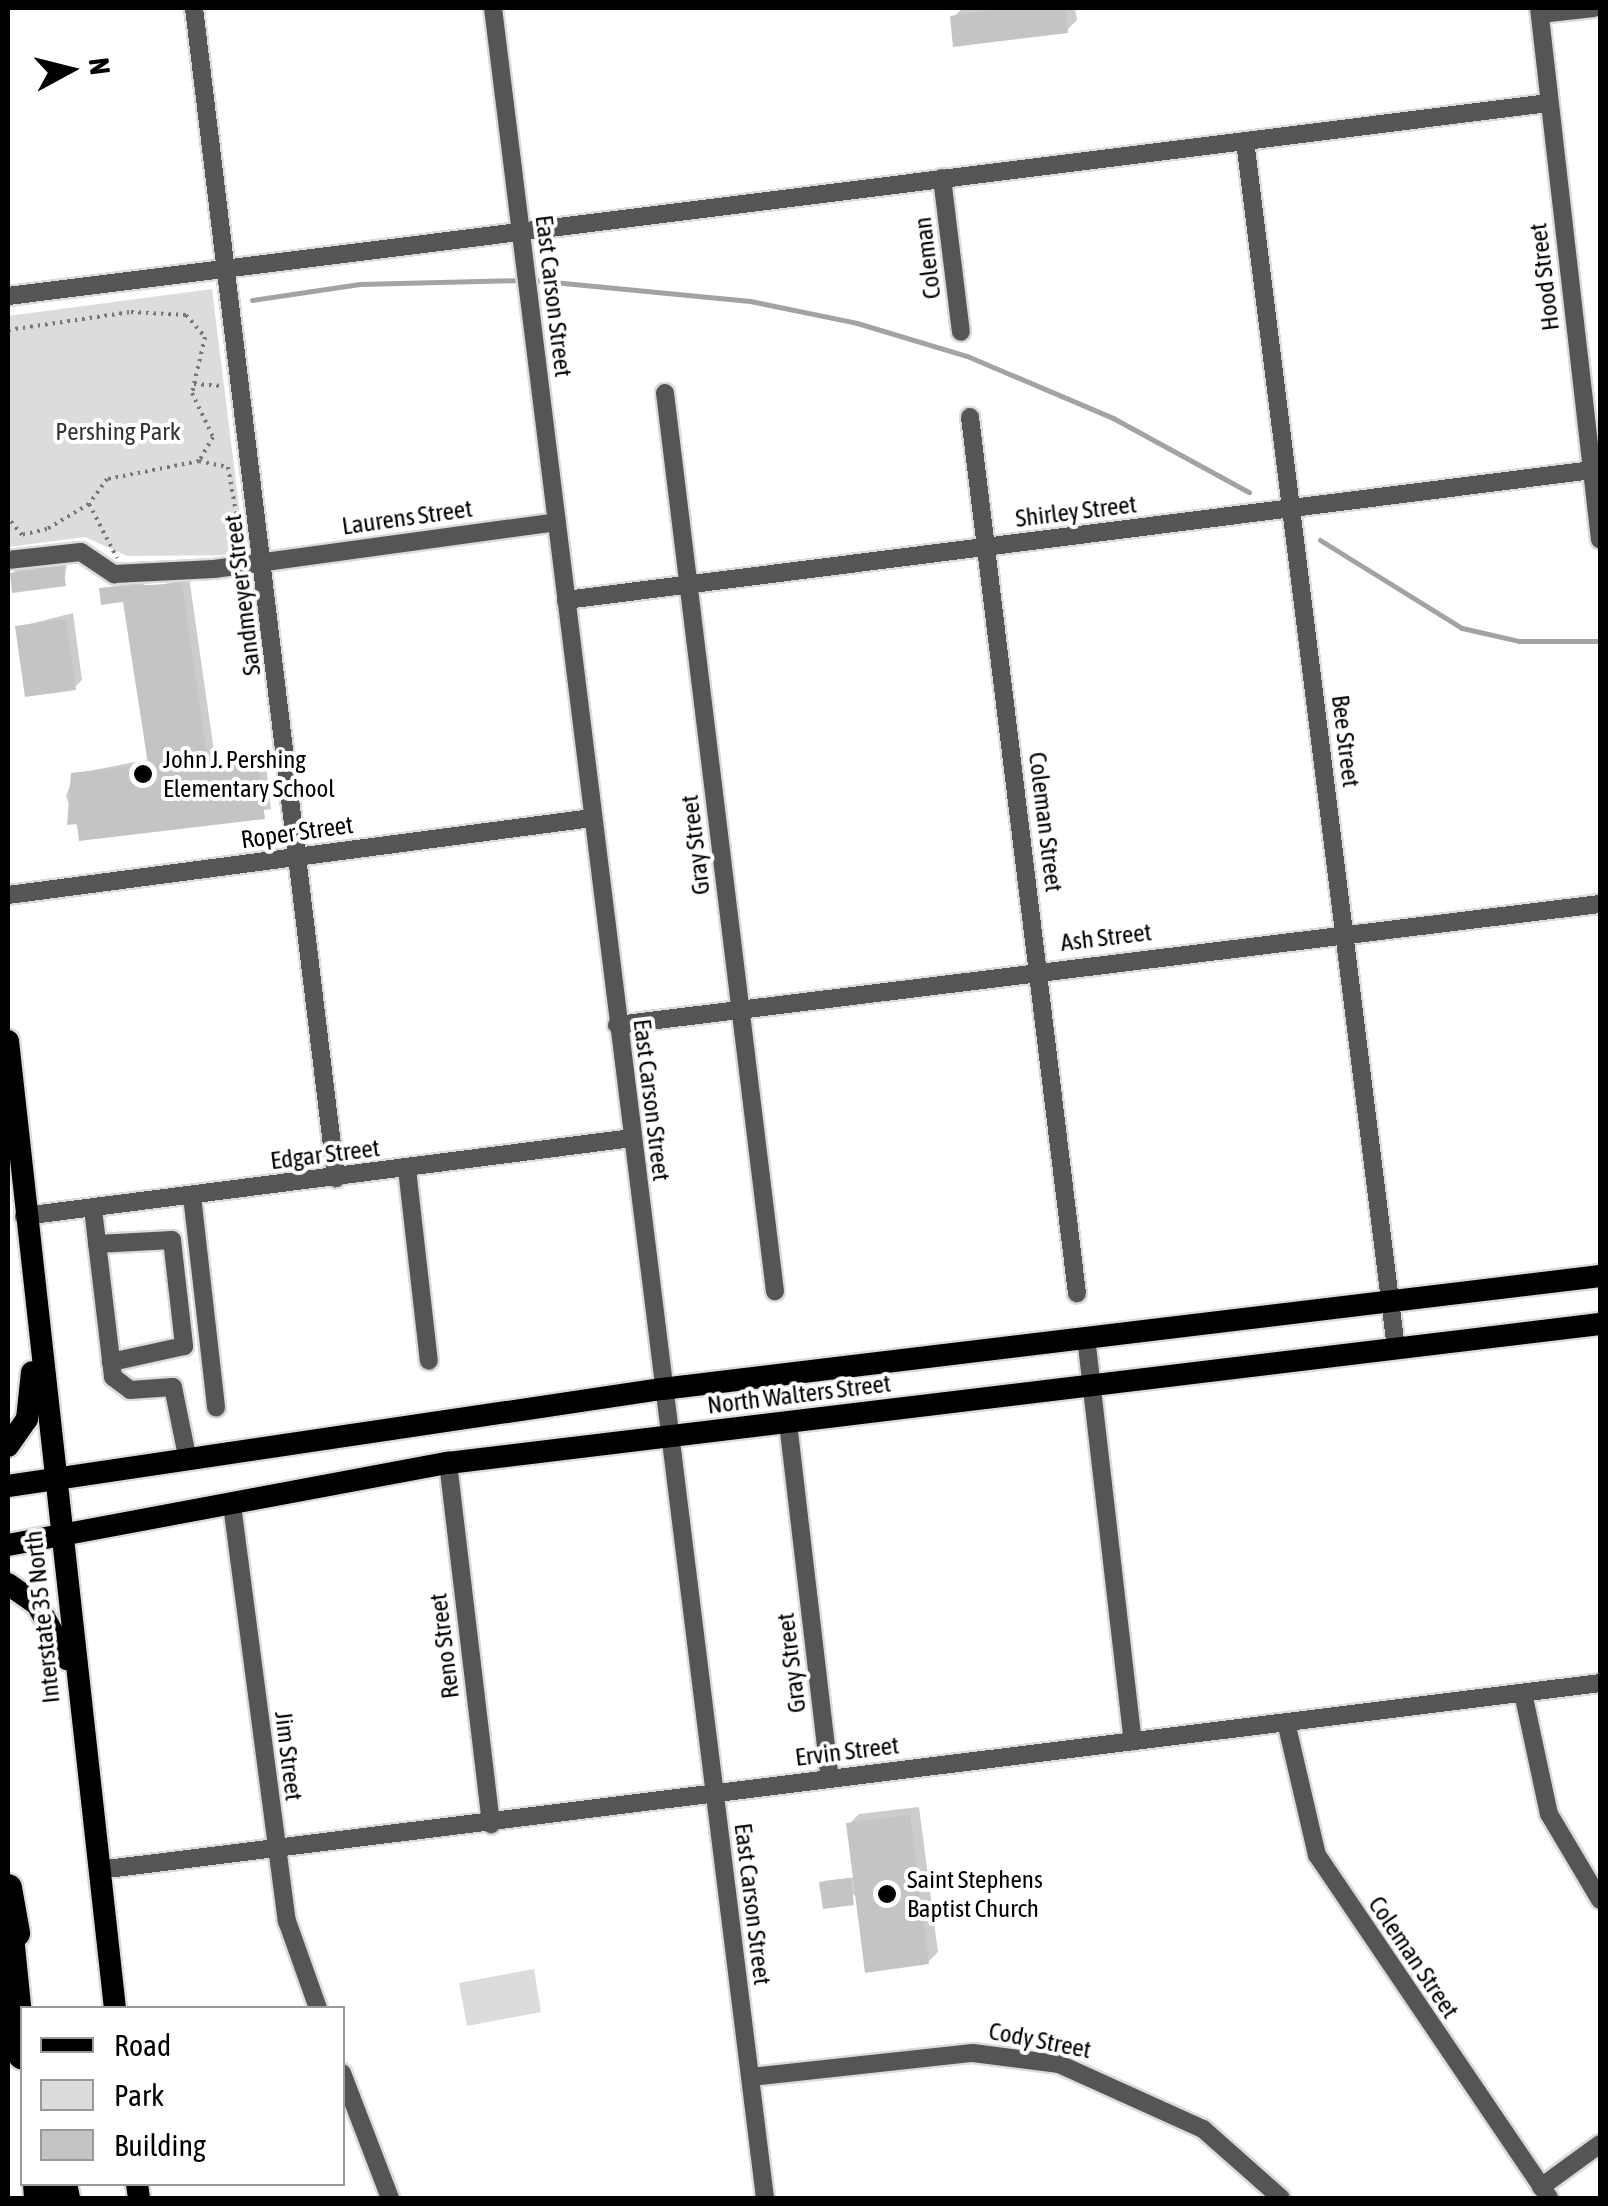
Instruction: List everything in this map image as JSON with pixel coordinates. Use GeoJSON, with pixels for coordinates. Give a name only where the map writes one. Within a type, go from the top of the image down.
{"type":"FeatureCollection","features":[{"type":"Feature","properties":{"kind":"highway"},"geometry":{"type":"LineString","coordinates":[[8,1888],[30,2006]]}},
{"type":"Feature","properties":{"kind":"highway"},"geometry":{"type":"LineString","coordinates":[[8,1918],[20,2035]]}},
{"type":"Feature","properties":{"kind":"main road","name":"Interstate 35 North"},"geometry":{"type":"LineString","coordinates":[[8,1040],[36,1322],[43,1479],[75,1676],[115,2006]]}},
{"type":"Feature","properties":{"kind":"main road","name":"North Walters Street"},"geometry":{"type":"LineString","coordinates":[[8,1486],[187,1456],[662,1389],[1600,1276]]}},
{"type":"Feature","properties":{"kind":"main road"},"geometry":{"type":"LineString","coordinates":[[15,1438],[36,1322]]}},
{"type":"Feature","properties":{"kind":"main road","name":"North Walters Street"},"geometry":{"type":"LineString","coordinates":[[8,1545],[448,1464],[1600,1324]]}},
{"type":"Feature","properties":{"kind":"main road"},"geometry":{"type":"LineString","coordinates":[[8,1584],[37,1604],[75,1676]]}},
{"type":"Feature","properties":{"kind":"street","name":"Sandmeyer Street"},"geometry":{"type":"LineString","coordinates":[[194,8],[229,270],[336,1178]]}},
{"type":"Feature","properties":{"kind":"street","name":"East Carson Street"},"geometry":{"type":"LineString","coordinates":[[493,8],[765,2198]]}},
{"type":"Feature","properties":{"kind":"street"},"geometry":{"type":"LineString","coordinates":[[1540,11],[1594,8]]}},
{"type":"Feature","properties":{"kind":"street","name":"Hood Street"},"geometry":{"type":"LineString","coordinates":[[1540,11],[1600,540]]}},
{"type":"Feature","properties":{"kind":"street"},"geometry":{"type":"LineString","coordinates":[[8,296],[1548,103]]}},
{"type":"Feature","properties":{"kind":"street","name":"Bee Street"},"geometry":{"type":"LineString","coordinates":[[1245,140],[1396,1349]]}},
{"type":"Feature","properties":{"kind":"street","name":"Coleman"},"geometry":{"type":"LineString","coordinates":[[942,178],[961,332]]}},
{"type":"Feature","properties":{"kind":"street","name":"Gray Street"},"geometry":{"type":"LineString","coordinates":[[665,393],[775,1291]]}},
{"type":"Feature","properties":{"kind":"street","name":"Coleman Street"},"geometry":{"type":"LineString","coordinates":[[970,417],[1077,1293]]}},
{"type":"Feature","properties":{"kind":"street","name":"Shirley Street"},"geometry":{"type":"LineString","coordinates":[[566,600],[1592,470]]}},
{"type":"Feature","properties":{"kind":"street","name":"Laurens Street"},"geometry":{"type":"LineString","coordinates":[[114,574],[263,561],[557,522]]}},
{"type":"Feature","properties":{"kind":"street"},"geometry":{"type":"LineString","coordinates":[[8,560],[81,552],[114,574]]}},
{"type":"Feature","properties":{"kind":"street","name":"Roper Street"},"geometry":{"type":"LineString","coordinates":[[8,895],[592,818]]}},
{"type":"Feature","properties":{"kind":"street","name":"Ash Street"},"geometry":{"type":"LineString","coordinates":[[618,1024],[1600,904]]}},
{"type":"Feature","properties":{"kind":"street","name":"Edgar Street"},"geometry":{"type":"LineString","coordinates":[[24,1216],[407,1170],[632,1138]]}},
{"type":"Feature","properties":{"kind":"street"},"geometry":{"type":"LineString","coordinates":[[407,1170],[429,1360]]}},
{"type":"Feature","properties":{"kind":"street"},"geometry":{"type":"LineString","coordinates":[[192,1196],[216,1408]]}},
{"type":"Feature","properties":{"kind":"street"},"geometry":{"type":"LineString","coordinates":[[92,1209],[111,1362],[119,1386],[173,1387],[187,1456]]}},
{"type":"Feature","properties":{"kind":"street"},"geometry":{"type":"LineString","coordinates":[[96,1244],[172,1240],[184,1346],[111,1362]]}},
{"type":"Feature","properties":{"kind":"street"},"geometry":{"type":"LineString","coordinates":[[1086,1337],[1134,1741]]}},
{"type":"Feature","properties":{"kind":"street","name":"Gray Street"},"geometry":{"type":"LineString","coordinates":[[788,1424],[830,1778]]}},
{"type":"Feature","properties":{"kind":"street","name":"Reno Street"},"geometry":{"type":"LineString","coordinates":[[448,1464],[491,1824]]}},
{"type":"Feature","properties":{"kind":"street","name":"Jim Street"},"geometry":{"type":"LineString","coordinates":[[232,1505],[287,1921],[317,2006]]}},
{"type":"Feature","properties":{"kind":"street","name":"Ervin Street"},"geometry":{"type":"LineString","coordinates":[[99,1870],[1600,1683]]}},
{"type":"Feature","properties":{"kind":"street"},"geometry":{"type":"LineString","coordinates":[[1523,1693],[1549,1814],[1600,1900]]}},
{"type":"Feature","properties":{"kind":"street","name":"Coleman Street"},"geometry":{"type":"LineString","coordinates":[[1286,1722],[1317,1855],[1545,2192]]}},
{"type":"Feature","properties":{"kind":"street","name":"Cody Street"},"geometry":{"type":"LineString","coordinates":[[751,2077],[973,2053],[1059,2064],[1202,2129],[1281,2198]]}},
{"type":"Feature","properties":{"kind":"street"},"geometry":{"type":"LineString","coordinates":[[345,2082],[390,2198]]}},
{"type":"Feature","properties":{"kind":"street"},"geometry":{"type":"LineString","coordinates":[[1545,2192],[1600,2144]]}},
{"type":"Feature","properties":{"kind":"path"},"geometry":{"type":"LineString","coordinates":[[8,330],[176,312],[205,336],[194,384],[196,411],[213,436],[198,461]]}},
{"type":"Feature","properties":{"kind":"path"},"geometry":{"type":"LineString","coordinates":[[194,384],[242,383]]}},
{"type":"Feature","properties":{"kind":"path"},"geometry":{"type":"LineString","coordinates":[[8,518],[29,535],[90,504],[120,473],[198,461],[229,474]]}},
{"type":"Feature","properties":{"kind":"path"},"geometry":{"type":"LineString","coordinates":[[90,504],[119,548],[114,574]]}},
{"type":"Feature","properties":{"kind":"green space","name":"Pershing Park"},"geometry":{"type":"Polygon","coordinates":[[[212,289],[245,555],[127,556],[85,537],[8,547],[8,316],[212,289]]]}},
{"type":"Feature","properties":{"kind":"green space"},"geometry":{"type":"Polygon","coordinates":[[[534,1969],[541,2012],[467,2026],[459,1983],[534,1969]]]}},
{"type":"Feature","properties":{"kind":"building"},"geometry":{"type":"Polygon","coordinates":[[[1006,8],[1065,8],[1068,33],[953,47],[950,16],[1006,8]]]}},
{"type":"Feature","properties":{"kind":"building"},"geometry":{"type":"Polygon","coordinates":[[[63,566],[66,586],[12,593],[10,573],[63,566]]]}},
{"type":"Feature","properties":{"kind":"building"},"geometry":{"type":"Polygon","coordinates":[[[182,583],[209,771],[258,762],[265,819],[79,841],[77,824],[67,825],[71,773],[148,764],[123,602],[101,605],[99,588],[182,583]]]}},
{"type":"Feature","properties":{"kind":"building"},"geometry":{"type":"Polygon","coordinates":[[[66,619],[76,690],[25,697],[15,626],[66,619]]]}},
{"type":"Feature","properties":{"kind":"building","name":"Saint Stephens Baptist Church"},"geometry":{"type":"Polygon","coordinates":[[[910,1815],[929,1964],[865,1973],[846,1823],[910,1815]]]}},
{"type":"Feature","properties":{"kind":"building"},"geometry":{"type":"Polygon","coordinates":[[[851,1878],[854,1905],[823,1909],[819,1882],[851,1878]]]}},
{"type":"Feature","properties":{"kind":"waterway"},"geometry":{"type":"LineString","coordinates":[[252,300],[360,284],[521,280]]}},
{"type":"Feature","properties":{"kind":"waterway"},"geometry":{"type":"LineString","coordinates":[[532,280],[750,301],[857,323],[967,356],[1113,418],[1249,492]]}},
{"type":"Feature","properties":{"kind":"waterway"},"geometry":{"type":"LineString","coordinates":[[1320,540],[1462,628],[1519,641],[1600,641]]}},
{"type":"Feature","properties":{"kind":"place","name":"John J. Pershing Elementary School"},"geometry":{"type":"Point","coordinates":[143,774]}},
{"type":"Feature","properties":{"kind":"place","name":"Saint Stephens Baptist Church"},"geometry":{"type":"Point","coordinates":[887,1894]}}]}
